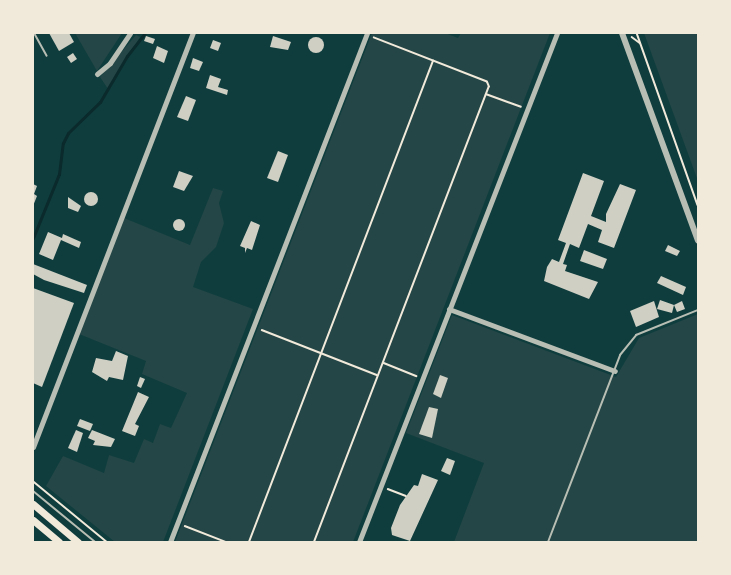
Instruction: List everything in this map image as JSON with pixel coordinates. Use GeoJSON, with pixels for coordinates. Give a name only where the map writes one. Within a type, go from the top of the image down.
{"type":"FeatureCollection","features":[{"type":"Feature","properties":{"kind":"main road"},"geometry":{"type":"LineString","coordinates":[[33,504],[78,542]]}},
{"type":"Feature","properties":{"kind":"main road"},"geometry":{"type":"LineString","coordinates":[[33,520],[59,542]]}},
{"type":"Feature","properties":{"kind":"street"},"geometry":{"type":"LineString","coordinates":[[98,74],[110,63],[130,33]]}},
{"type":"Feature","properties":{"kind":"street"},"geometry":{"type":"LineString","coordinates":[[33,447],[192,33]]}},
{"type":"Feature","properties":{"kind":"street"},"geometry":{"type":"LineString","coordinates":[[170,542],[367,33]]}},
{"type":"Feature","properties":{"kind":"street"},"geometry":{"type":"LineString","coordinates":[[359,542],[557,33]]}},
{"type":"Feature","properties":{"kind":"street"},"geometry":{"type":"LineString","coordinates":[[622,33],[698,241]]}},
{"type":"Feature","properties":{"kind":"street"},"geometry":{"type":"LineString","coordinates":[[449,309],[615,371]]}},
{"type":"Feature","properties":{"kind":"lane"},"geometry":{"type":"LineString","coordinates":[[34,33],[47,56]]}},
{"type":"Feature","properties":{"kind":"lane"},"geometry":{"type":"LineString","coordinates":[[548,542],[620,355],[636,335],[698,309]]}},
{"type":"Feature","properties":{"kind":"lane"},"geometry":{"type":"LineString","coordinates":[[33,491],[95,542]]}},
{"type":"Feature","properties":{"kind":"path"},"geometry":{"type":"LineString","coordinates":[[637,33],[698,205]]}},
{"type":"Feature","properties":{"kind":"path"},"geometry":{"type":"LineString","coordinates":[[630,36],[641,43]]}},
{"type":"Feature","properties":{"kind":"path"},"geometry":{"type":"LineString","coordinates":[[314,542],[486,94],[487,82],[372,37]]}},
{"type":"Feature","properties":{"kind":"path"},"geometry":{"type":"LineString","coordinates":[[249,542],[433,61]]}},
{"type":"Feature","properties":{"kind":"path"},"geometry":{"type":"LineString","coordinates":[[486,94],[521,107]]}},
{"type":"Feature","properties":{"kind":"path"},"geometry":{"type":"LineString","coordinates":[[258,328],[378,376]]}},
{"type":"Feature","properties":{"kind":"path"},"geometry":{"type":"LineString","coordinates":[[383,363],[417,376]]}},
{"type":"Feature","properties":{"kind":"path"},"geometry":{"type":"LineString","coordinates":[[33,481],[107,542]]}},
{"type":"Feature","properties":{"kind":"path"},"geometry":{"type":"LineString","coordinates":[[384,488],[406,496]]}},
{"type":"Feature","properties":{"kind":"path"},"geometry":{"type":"LineString","coordinates":[[184,525],[226,542]]}},
{"type":"Feature","properties":{"kind":"shaded area"},"geometry":{"type":"Polygon","coordinates":[[[75,33],[122,33],[97,71],[75,33]]]}},
{"type":"Feature","properties":{"kind":"shaded area"},"geometry":{"type":"Polygon","coordinates":[[[372,33],[445,33],[458,38],[461,33],[550,33],[353,542],[175,542],[372,33]]]}},
{"type":"Feature","properties":{"kind":"shaded area"},"geometry":{"type":"Polygon","coordinates":[[[644,33],[698,33],[698,181],[644,33]]]}},
{"type":"Feature","properties":{"kind":"shaded area"},"geometry":{"type":"Polygon","coordinates":[[[136,35],[140,37],[108,89],[100,77],[136,35]]]}},
{"type":"Feature","properties":{"kind":"shaded area"},"geometry":{"type":"Polygon","coordinates":[[[213,188],[223,191],[219,203],[224,223],[216,247],[201,262],[193,287],[253,309],[163,542],[115,542],[46,486],[63,456],[104,473],[109,455],[134,463],[144,439],[153,443],[160,424],[171,428],[187,393],[142,374],[146,361],[79,334],[124,218],[190,245],[213,188]]]}},
{"type":"Feature","properties":{"kind":"shaded area"},"geometry":{"type":"Polygon","coordinates":[[[698,314],[698,542],[454,542],[484,463],[406,433],[452,315],[616,377],[639,338],[698,314]]]}},
{"type":"Feature","properties":{"kind":"building"},"geometry":{"type":"Polygon","coordinates":[[[49,33],[69,33],[74,42],[59,51],[49,33]]]}},
{"type":"Feature","properties":{"kind":"building"},"geometry":{"type":"Polygon","coordinates":[[[146,36],[155,39],[153,44],[144,41],[146,36]]]}},
{"type":"Feature","properties":{"kind":"building"},"geometry":{"type":"Polygon","coordinates":[[[273,36],[291,42],[288,50],[270,47],[273,36]]]}},
{"type":"Feature","properties":{"kind":"building"},"geometry":{"type":"Polygon","coordinates":[[[313,37],[319,37],[324,45],[322,51],[313,53],[308,48],[308,42],[313,37]]]}},
{"type":"Feature","properties":{"kind":"building"},"geometry":{"type":"Polygon","coordinates":[[[213,40],[221,43],[218,51],[210,48],[213,40]]]}},
{"type":"Feature","properties":{"kind":"building"},"geometry":{"type":"Polygon","coordinates":[[[157,46],[168,51],[164,63],[153,58],[157,46]]]}},
{"type":"Feature","properties":{"kind":"building"},"geometry":{"type":"Polygon","coordinates":[[[73,53],[77,59],[71,63],[67,57],[73,53]]]}},
{"type":"Feature","properties":{"kind":"building"},"geometry":{"type":"Polygon","coordinates":[[[193,58],[203,62],[199,71],[190,68],[193,58]]]}},
{"type":"Feature","properties":{"kind":"building"},"geometry":{"type":"Polygon","coordinates":[[[210,75],[221,79],[218,87],[228,90],[227,95],[206,88],[210,75]]]}},
{"type":"Feature","properties":{"kind":"building"},"geometry":{"type":"Polygon","coordinates":[[[186,96],[196,100],[188,121],[177,117],[186,96]]]}},
{"type":"Feature","properties":{"kind":"building"},"geometry":{"type":"Polygon","coordinates":[[[278,151],[288,155],[278,182],[267,178],[278,151]]]}},
{"type":"Feature","properties":{"kind":"building"},"geometry":{"type":"Polygon","coordinates":[[[179,171],[193,176],[184,191],[173,187],[179,171]]]}},
{"type":"Feature","properties":{"kind":"building"},"geometry":{"type":"Polygon","coordinates":[[[583,173],[604,181],[591,216],[606,222],[606,214],[620,184],[636,190],[614,248],[598,242],[602,230],[588,224],[579,248],[570,244],[563,264],[567,265],[565,271],[598,282],[589,299],[544,281],[547,267],[552,259],[559,262],[566,243],[558,240],[583,173]]]}},
{"type":"Feature","properties":{"kind":"building"},"geometry":{"type":"Polygon","coordinates":[[[33,184],[37,186],[34,194],[37,196],[33,206],[33,184]]]}},
{"type":"Feature","properties":{"kind":"building"},"geometry":{"type":"Polygon","coordinates":[[[88,192],[94,192],[98,199],[94,206],[88,206],[84,202],[84,196],[88,192]]]}},
{"type":"Feature","properties":{"kind":"building"},"geometry":{"type":"Polygon","coordinates":[[[68,197],[81,206],[78,212],[68,208],[68,197]]]}},
{"type":"Feature","properties":{"kind":"building"},"geometry":{"type":"Polygon","coordinates":[[[181,219],[185,225],[181,231],[177,231],[173,223],[181,219]]]}},
{"type":"Feature","properties":{"kind":"building"},"geometry":{"type":"Polygon","coordinates":[[[251,221],[260,225],[252,250],[247,248],[245,253],[245,248],[240,246],[251,221]]]}},
{"type":"Feature","properties":{"kind":"building"},"geometry":{"type":"Polygon","coordinates":[[[48,232],[62,238],[63,234],[81,242],[79,248],[61,240],[53,260],[39,254],[48,232]]]}},
{"type":"Feature","properties":{"kind":"building"},"geometry":{"type":"Polygon","coordinates":[[[668,245],[680,251],[677,256],[665,251],[668,245]]]}},
{"type":"Feature","properties":{"kind":"building"},"geometry":{"type":"Polygon","coordinates":[[[584,250],[607,259],[603,269],[580,261],[584,250]]]}},
{"type":"Feature","properties":{"kind":"building"},"geometry":{"type":"Polygon","coordinates":[[[33,264],[87,285],[84,293],[33,274],[33,264]]]}},
{"type":"Feature","properties":{"kind":"building"},"geometry":{"type":"Polygon","coordinates":[[[661,276],[686,287],[683,295],[657,283],[661,276]]]}},
{"type":"Feature","properties":{"kind":"building"},"geometry":{"type":"Polygon","coordinates":[[[33,288],[74,303],[42,387],[33,383],[33,288]]]}},
{"type":"Feature","properties":{"kind":"building"},"geometry":{"type":"Polygon","coordinates":[[[660,300],[674,305],[672,313],[657,309],[660,300]]]}},
{"type":"Feature","properties":{"kind":"building"},"geometry":{"type":"Polygon","coordinates":[[[654,301],[659,317],[636,327],[630,311],[654,301]]]}},
{"type":"Feature","properties":{"kind":"building"},"geometry":{"type":"Polygon","coordinates":[[[682,301],[685,309],[677,312],[674,305],[682,301]]]}},
{"type":"Feature","properties":{"kind":"building"},"geometry":{"type":"Polygon","coordinates":[[[116,351],[128,356],[123,380],[109,377],[107,381],[92,372],[96,358],[112,361],[116,351]]]}},
{"type":"Feature","properties":{"kind":"building"},"geometry":{"type":"Polygon","coordinates":[[[440,375],[448,378],[441,398],[433,394],[440,375]]]}},
{"type":"Feature","properties":{"kind":"building"},"geometry":{"type":"Polygon","coordinates":[[[140,377],[145,379],[141,388],[137,386],[140,377]]]}},
{"type":"Feature","properties":{"kind":"building"},"geometry":{"type":"Polygon","coordinates":[[[138,392],[149,397],[135,424],[139,426],[135,436],[122,431],[138,392]]]}},
{"type":"Feature","properties":{"kind":"building"},"geometry":{"type":"Polygon","coordinates":[[[429,407],[438,409],[432,438],[419,434],[429,407]]]}},
{"type":"Feature","properties":{"kind":"building"},"geometry":{"type":"Polygon","coordinates":[[[80,419],[93,424],[90,431],[77,426],[80,419]]]}},
{"type":"Feature","properties":{"kind":"building"},"geometry":{"type":"Polygon","coordinates":[[[76,430],[83,433],[77,452],[68,448],[76,430]]]}},
{"type":"Feature","properties":{"kind":"building"},"geometry":{"type":"Polygon","coordinates":[[[92,430],[115,439],[111,447],[93,445],[95,441],[88,438],[92,430]]]}},
{"type":"Feature","properties":{"kind":"building"},"geometry":{"type":"Polygon","coordinates":[[[447,458],[455,461],[450,475],[441,471],[447,458]]]}},
{"type":"Feature","properties":{"kind":"building"},"geometry":{"type":"Polygon","coordinates":[[[422,474],[438,480],[410,541],[392,535],[391,528],[400,505],[414,485],[418,486],[422,474]]]}},
{"type":"Feature","properties":{"kind":"waterway"},"geometry":{"type":"LineString","coordinates":[[33,238],[59,174],[63,143],[68,133],[100,102],[127,56],[145,33]]}}]}
